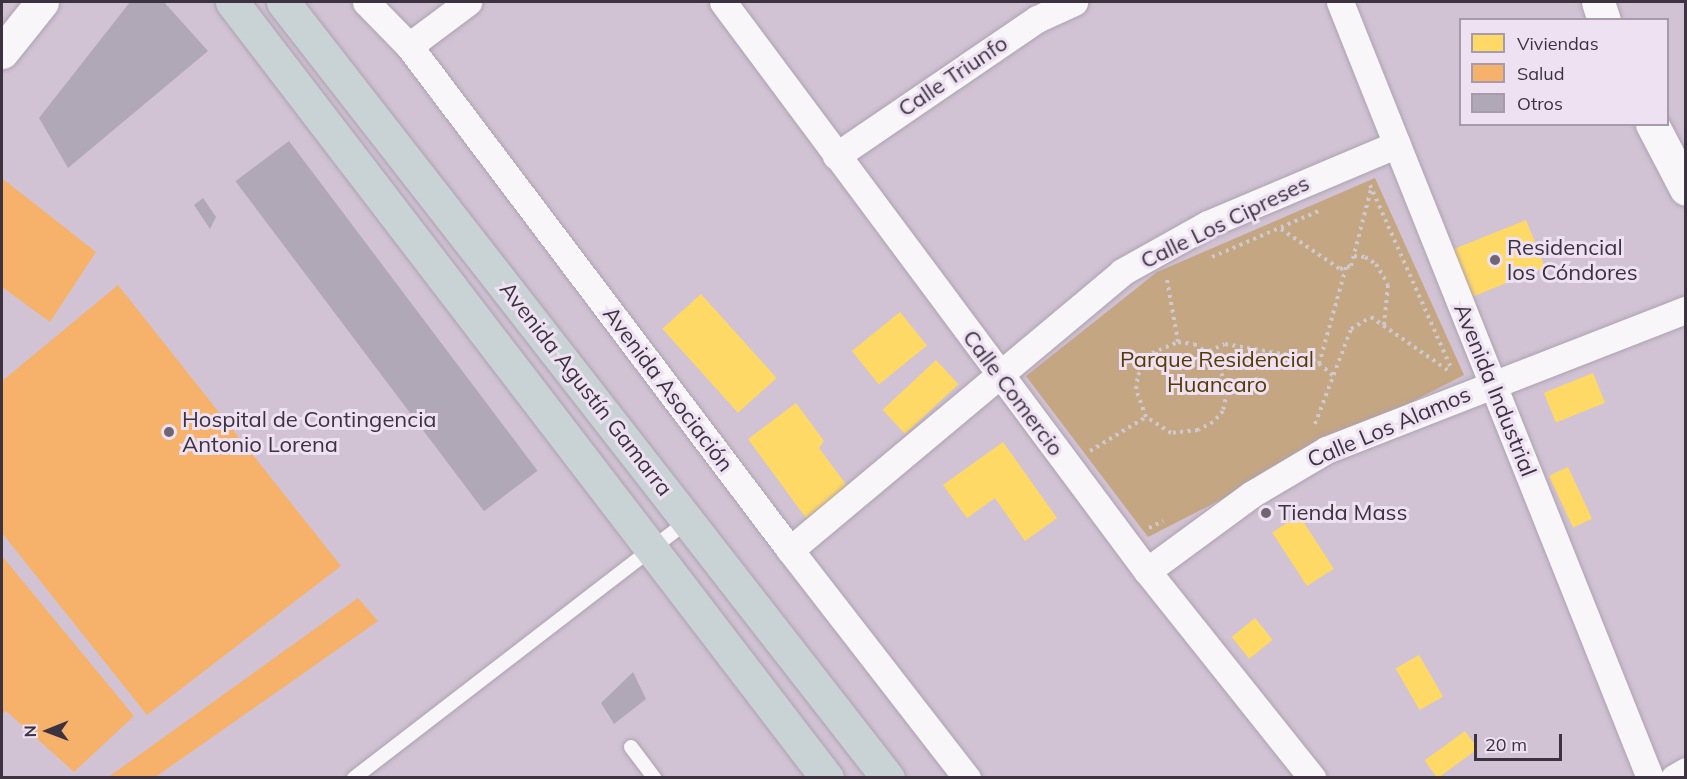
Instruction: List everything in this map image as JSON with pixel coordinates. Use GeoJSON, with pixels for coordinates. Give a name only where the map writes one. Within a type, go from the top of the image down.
{"type":"FeatureCollection","features":[{"type":"Feature","properties":{"kind":"highway","name":"Avenida Agustín Gamarra"},"geometry":{"type":"LineString","coordinates":[[232,2],[826,777]]}},
{"type":"Feature","properties":{"kind":"highway","name":"Avenida Agustín Gamarra"},"geometry":{"type":"LineString","coordinates":[[283,2],[888,777]]}},
{"type":"Feature","properties":{"kind":"street"},"geometry":{"type":"LineString","coordinates":[[2,52],[42,2]]}},
{"type":"Feature","properties":{"kind":"street","name":"Avenida Asociación"},"geometry":{"type":"LineString","coordinates":[[366,2],[409,46],[790,550],[967,777]]}},
{"type":"Feature","properties":{"kind":"street"},"geometry":{"type":"LineString","coordinates":[[409,46],[468,2]]}},
{"type":"Feature","properties":{"kind":"street","name":"Calle Comercio"},"geometry":{"type":"LineString","coordinates":[[723,2],[1147,571],[1312,777]]}},
{"type":"Feature","properties":{"kind":"street","name":"Calle Triunfo"},"geometry":{"type":"LineString","coordinates":[[836,156],[1037,19],[1074,2]]}},
{"type":"Feature","properties":{"kind":"street","name":"Avenida Industrial"},"geometry":{"type":"LineString","coordinates":[[1340,2],[1650,777]]}},
{"type":"Feature","properties":{"kind":"street"},"geometry":{"type":"LineString","coordinates":[[1598,2],[1603,18]]}},
{"type":"Feature","properties":{"kind":"street"},"geometry":{"type":"LineString","coordinates":[[1653,126],[1686,189]]}},
{"type":"Feature","properties":{"kind":"street","name":"Calle Los Cipreses"},"geometry":{"type":"LineString","coordinates":[[790,550],[998,372],[1122,272],[1208,224],[1397,144]]}},
{"type":"Feature","properties":{"kind":"street","name":"Calle Los Alamos"},"geometry":{"type":"LineString","coordinates":[[1147,571],[1252,494],[1326,450],[1492,383],[1686,310]]}},
{"type":"Feature","properties":{"kind":"street"},"geometry":{"type":"LineString","coordinates":[[1674,777],[1686,771]]}},
{"type":"Feature","properties":{"kind":"lane"},"geometry":{"type":"LineString","coordinates":[[354,777],[688,521]]}},
{"type":"Feature","properties":{"kind":"lane"},"geometry":{"type":"LineString","coordinates":[[631,747],[654,777]]}},
{"type":"Feature","properties":{"kind":"path"},"geometry":{"type":"LineString","coordinates":[[1311,435],[1351,329],[1371,317],[1454,374],[1360,159]]}},
{"type":"Feature","properties":{"kind":"path"},"geometry":{"type":"LineString","coordinates":[[1361,192],[1371,188]]}},
{"type":"Feature","properties":{"kind":"path"},"geometry":{"type":"LineString","coordinates":[[1280,228],[1340,269],[1351,266],[1371,188]]}},
{"type":"Feature","properties":{"kind":"path"},"geometry":{"type":"LineString","coordinates":[[1208,259],[1330,206]]}},
{"type":"Feature","properties":{"kind":"path"},"geometry":{"type":"LineString","coordinates":[[1354,256],[1365,257],[1376,264],[1389,285],[1384,325]]}},
{"type":"Feature","properties":{"kind":"path"},"geometry":{"type":"LineString","coordinates":[[1319,364],[1346,267]]}},
{"type":"Feature","properties":{"kind":"path"},"geometry":{"type":"LineString","coordinates":[[1157,284],[1167,276],[1178,342]]}},
{"type":"Feature","properties":{"kind":"path"},"geometry":{"type":"LineString","coordinates":[[1178,342],[1209,351],[1225,373],[1227,392],[1223,411],[1213,422],[1198,430],[1171,433],[1146,417],[1136,389],[1138,375],[1152,353],[1178,342]]}},
{"type":"Feature","properties":{"kind":"path"},"geometry":{"type":"LineString","coordinates":[[1209,351],[1225,344],[1313,359],[1333,375]]}},
{"type":"Feature","properties":{"kind":"path"},"geometry":{"type":"LineString","coordinates":[[1090,452],[1146,417]]}},
{"type":"Feature","properties":{"kind":"green space","name":"Parque Residencial Huancaro"},"geometry":{"type":"Polygon","coordinates":[[[1375,178],[1464,375],[1148,537],[1026,376],[1157,272],[1375,178]]]}},
{"type":"Feature","properties":{"kind":"building: Viviendas","name":"Residencial los Cóndores"},"geometry":{"type":"Polygon","coordinates":[[[1526,220],[1545,267],[1464,300],[1445,253],[1526,220]]]}},
{"type":"Feature","properties":{"kind":"building: Viviendas"},"geometry":{"type":"Polygon","coordinates":[[[701,294],[777,378],[738,413],[662,329],[701,294]]]}},
{"type":"Feature","properties":{"kind":"building: Viviendas"},"geometry":{"type":"Polygon","coordinates":[[[900,312],[927,345],[879,384],[852,351],[900,312]]]}},
{"type":"Feature","properties":{"kind":"building: Viviendas"},"geometry":{"type":"Polygon","coordinates":[[[936,360],[959,384],[905,434],[883,410],[936,360]]]}},
{"type":"Feature","properties":{"kind":"building: Viviendas"},"geometry":{"type":"Polygon","coordinates":[[[1593,373],[1605,403],[1556,423],[1544,393],[1593,373]]]}},
{"type":"Feature","properties":{"kind":"building: Viviendas"},"geometry":{"type":"Polygon","coordinates":[[[796,403],[824,441],[819,448],[848,487],[806,518],[748,439],[796,403]]]}},
{"type":"Feature","properties":{"kind":"building: Viviendas"},"geometry":{"type":"Polygon","coordinates":[[[1003,442],[1057,518],[1025,541],[995,498],[967,518],[943,485],[1003,442]]]}},
{"type":"Feature","properties":{"kind":"building: Viviendas"},"geometry":{"type":"Polygon","coordinates":[[[1568,467],[1592,519],[1573,528],[1549,476],[1568,467]]]}},
{"type":"Feature","properties":{"kind":"building: Viviendas"},"geometry":{"type":"Polygon","coordinates":[[[1299,515],[1334,569],[1307,586],[1272,532],[1299,515]]]}},
{"type":"Feature","properties":{"kind":"building: Viviendas"},"geometry":{"type":"Polygon","coordinates":[[[1255,618],[1273,640],[1249,659],[1232,637],[1255,618]]]}},
{"type":"Feature","properties":{"kind":"building: Viviendas"},"geometry":{"type":"Polygon","coordinates":[[[1419,655],[1443,697],[1420,710],[1396,668],[1419,655]]]}},
{"type":"Feature","properties":{"kind":"building: Viviendas"},"geometry":{"type":"Polygon","coordinates":[[[1465,731],[1478,749],[1438,778],[1425,760],[1465,731]]]}},
{"type":"Feature","properties":{"kind":"building: Salud"},"geometry":{"type":"Polygon","coordinates":[[[3,179],[96,252],[50,322],[2,287],[3,179]]]}},
{"type":"Feature","properties":{"kind":"building: Salud"},"geometry":{"type":"Polygon","coordinates":[[[118,285],[341,566],[147,715],[2,533],[2,381],[118,285]]]}},
{"type":"Feature","properties":{"kind":"building: Salud"},"geometry":{"type":"Polygon","coordinates":[[[2,556],[134,716],[74,772],[6,711],[2,714],[2,556]]]}},
{"type":"Feature","properties":{"kind":"building: Salud"},"geometry":{"type":"Polygon","coordinates":[[[358,598],[378,621],[154,778],[107,778],[358,598]]]}},
{"type":"Feature","properties":{"kind":"building: Otros"},"geometry":{"type":"Polygon","coordinates":[[[130,2],[164,2],[208,51],[68,168],[39,118],[130,2]]]}},
{"type":"Feature","properties":{"kind":"building: Otros"},"geometry":{"type":"Polygon","coordinates":[[[289,141],[538,471],[484,511],[235,181],[289,141]]]}},
{"type":"Feature","properties":{"kind":"building: Otros"},"geometry":{"type":"Polygon","coordinates":[[[203,198],[216,217],[210,229],[194,205],[203,198]]]}},
{"type":"Feature","properties":{"kind":"building: Otros"},"geometry":{"type":"Polygon","coordinates":[[[633,672],[646,699],[614,724],[601,703],[633,672]]]}},
{"type":"Feature","properties":{"kind":"place","name":"Residencial los Cóndores"},"geometry":{"type":"Point","coordinates":[1495,260]}},
{"type":"Feature","properties":{"kind":"place","name":"Hospital de Contingencia Antonio Lorena"},"geometry":{"type":"Point","coordinates":[169,432]}},
{"type":"Feature","properties":{"kind":"place","name":"Tienda Mass"},"geometry":{"type":"Point","coordinates":[1266,513]}}]}
